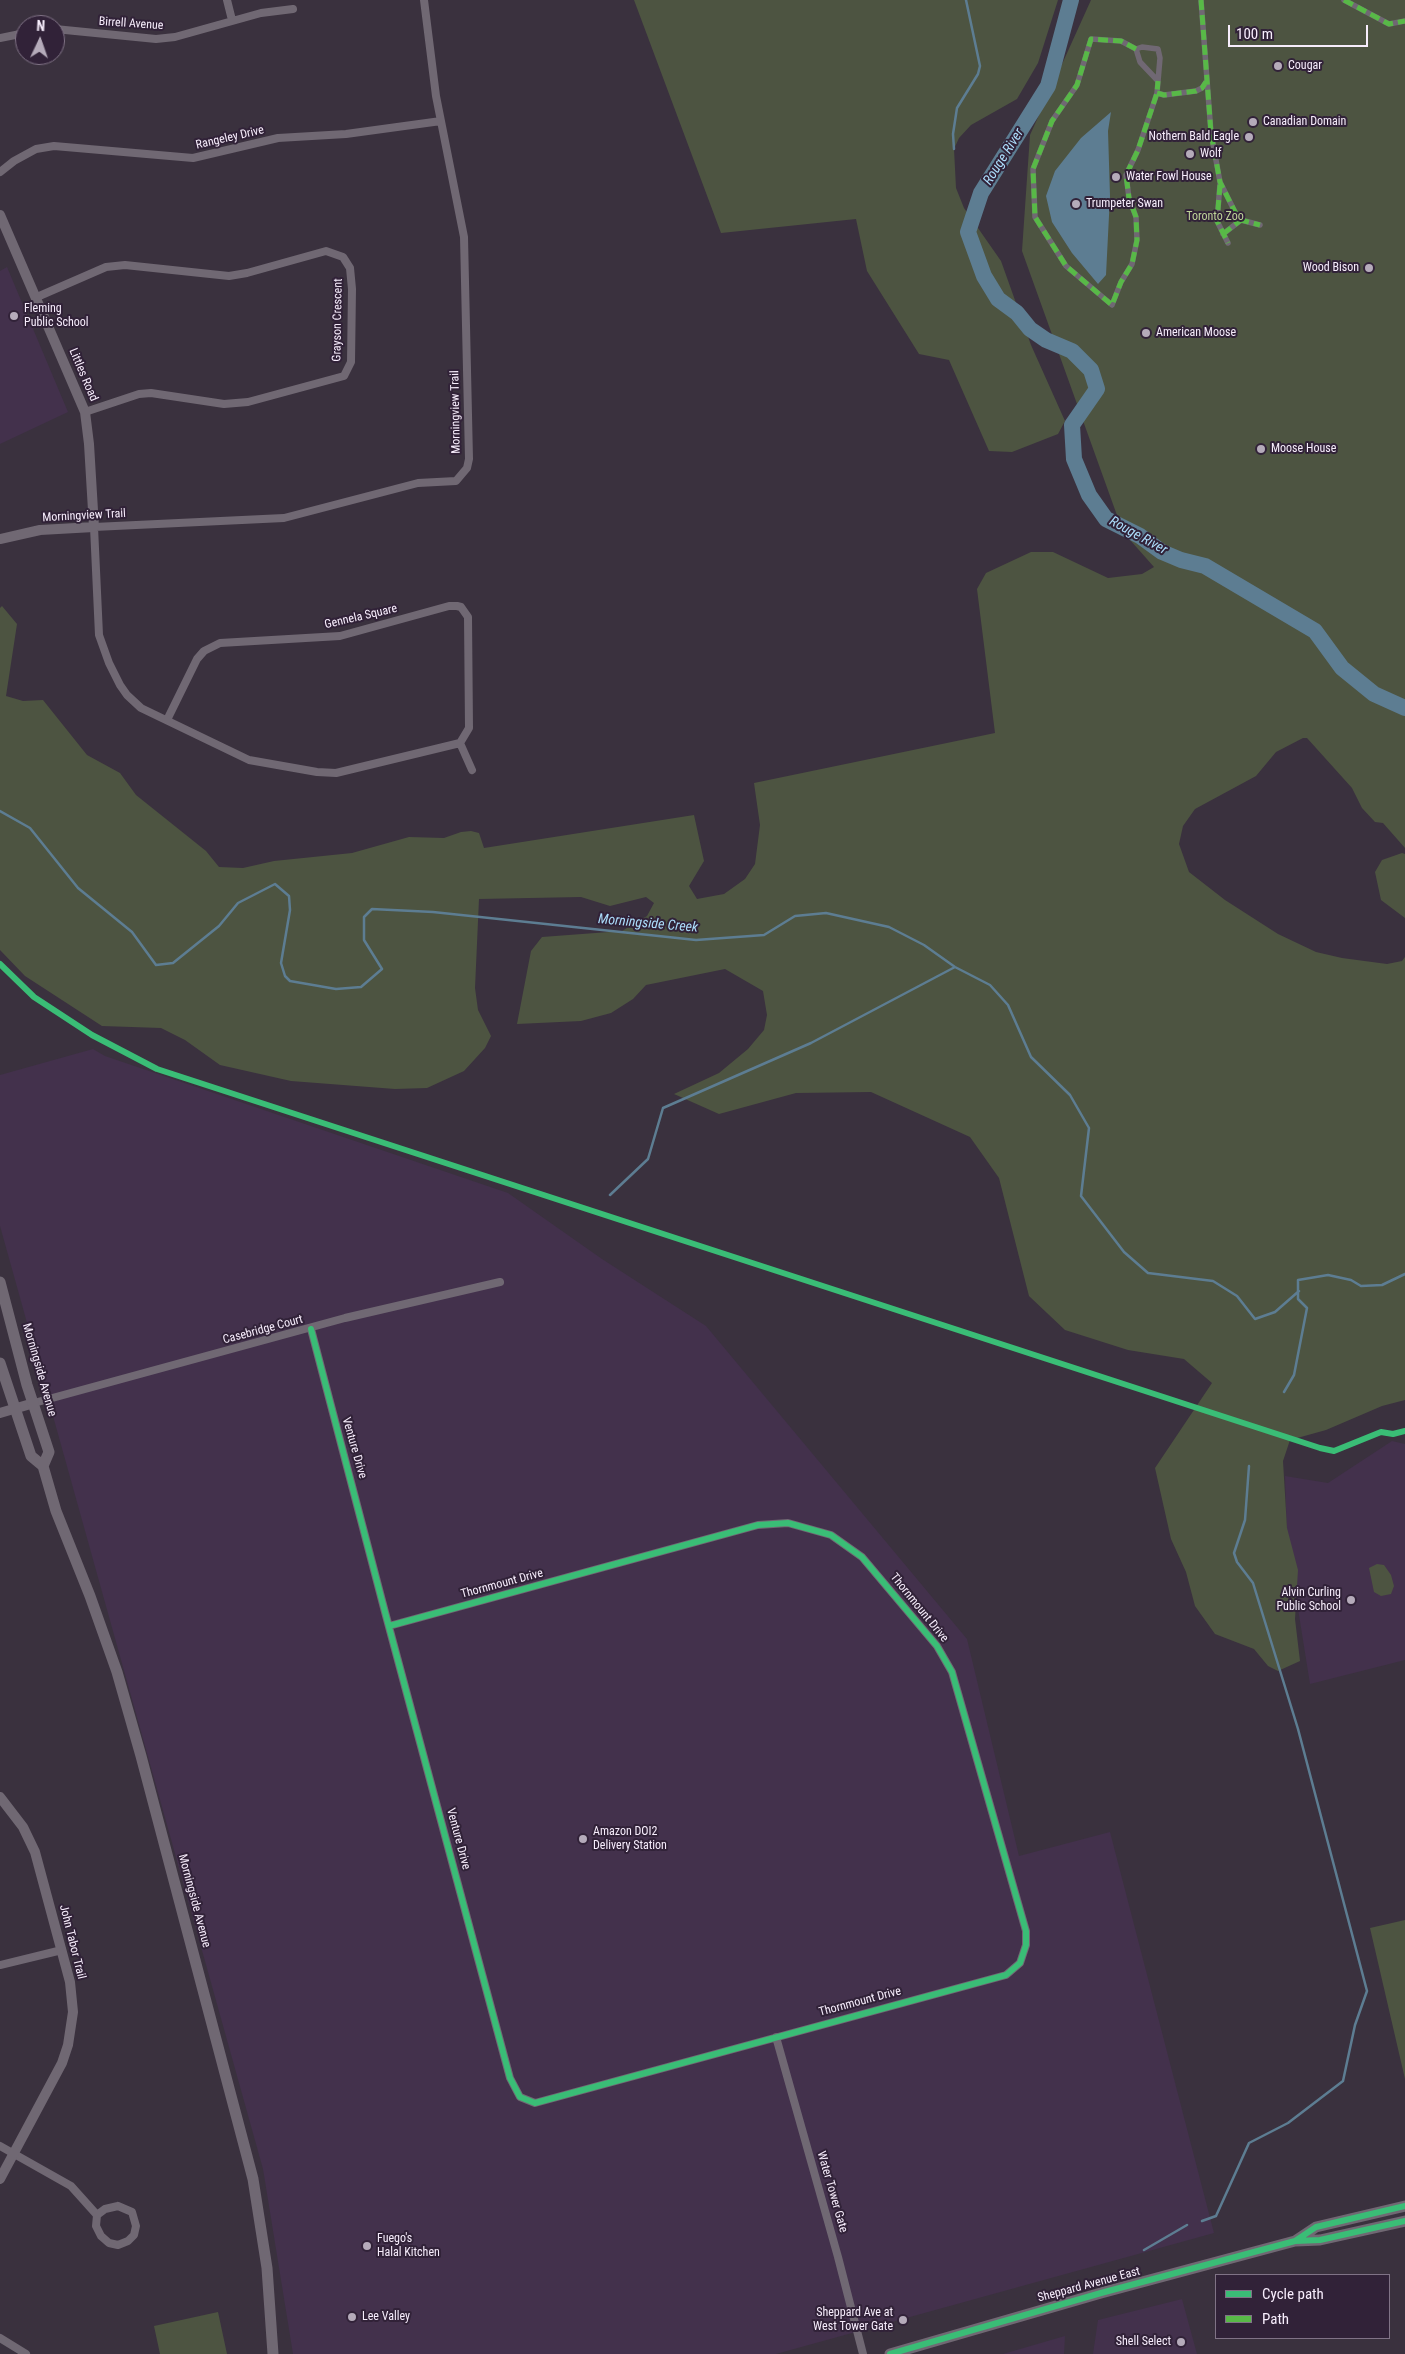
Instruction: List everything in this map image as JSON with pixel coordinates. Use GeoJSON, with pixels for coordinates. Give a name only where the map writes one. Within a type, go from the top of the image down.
{"type":"FeatureCollection","features":[{"type":"Feature","properties":{"kind":"main road","name":"Morningside Avenue"},"geometry":{"type":"LineString","coordinates":[[0,1282],[49,1452],[43,1466]]}},
{"type":"Feature","properties":{"kind":"main road","name":"Morningside Avenue"},"geometry":{"type":"LineString","coordinates":[[0,1363],[31,1456],[43,1466],[56,1511],[90,1596],[119,1682],[254,2178],[267,2268],[273,2354]]}},
{"type":"Feature","properties":{"kind":"main road","name":"Sheppard Avenue East"},"geometry":{"type":"LineString","coordinates":[[1295,2241],[1316,2227],[1405,2206]]}},
{"type":"Feature","properties":{"kind":"main road","name":"Sheppard Avenue East"},"geometry":{"type":"LineString","coordinates":[[890,2354],[1082,2298],[1295,2241],[1320,2240],[1405,2221]]}},
{"type":"Feature","properties":{"kind":"street"},"geometry":{"type":"LineString","coordinates":[[227,0],[232,20]]}},
{"type":"Feature","properties":{"kind":"street","name":"Morningview Trail"},"geometry":{"type":"LineString","coordinates":[[0,539],[40,530],[284,518],[418,483],[448,483],[456,481],[464,473],[469,459],[464,237],[441,121],[424,0]]}},
{"type":"Feature","properties":{"kind":"street"},"geometry":{"type":"LineString","coordinates":[[1201,0],[1211,133],[1220,182],[1227,200],[1241,220],[1260,224]]}},
{"type":"Feature","properties":{"kind":"street"},"geometry":{"type":"LineString","coordinates":[[1344,0],[1389,24],[1405,21]]}},
{"type":"Feature","properties":{"kind":"street","name":"Birrell Avenue"},"geometry":{"type":"LineString","coordinates":[[65,30],[156,39],[175,37],[261,13],[293,9]]}},
{"type":"Feature","properties":{"kind":"street"},"geometry":{"type":"LineString","coordinates":[[0,38],[15,35]]}},
{"type":"Feature","properties":{"kind":"street"},"geometry":{"type":"LineString","coordinates":[[1136,49],[1142,47],[1158,49],[1160,58],[1158,93],[1138,150],[1126,175],[1129,198],[1136,217],[1137,240],[1132,264],[1120,282],[1112,305],[1066,266],[1035,217],[1033,169],[1052,121],[1077,85],[1091,39],[1121,41],[1136,49],[1140,62],[1158,81]]}},
{"type":"Feature","properties":{"kind":"street"},"geometry":{"type":"LineString","coordinates":[[1158,93],[1164,95],[1196,91],[1202,88],[1206,82]]}},
{"type":"Feature","properties":{"kind":"street","name":"Rangeley Drive"},"geometry":{"type":"LineString","coordinates":[[0,172],[14,161],[36,149],[54,146],[193,158],[278,138],[346,134],[441,121]]}},
{"type":"Feature","properties":{"kind":"street"},"geometry":{"type":"LineString","coordinates":[[1220,182],[1217,221],[1228,242]]}},
{"type":"Feature","properties":{"kind":"street","name":"Littles Road"},"geometry":{"type":"LineString","coordinates":[[0,215],[85,412],[89,444],[94,528]]}},
{"type":"Feature","properties":{"kind":"street"},"geometry":{"type":"LineString","coordinates":[[1224,234],[1241,220]]}},
{"type":"Feature","properties":{"kind":"street","name":"Grayson Crescent"},"geometry":{"type":"LineString","coordinates":[[37,297],[106,267],[125,265],[229,276],[247,273],[326,251],[343,258],[350,268],[352,288],[351,362],[344,376],[248,402],[224,404],[151,393],[139,394],[85,412]]}},
{"type":"Feature","properties":{"kind":"street"},"geometry":{"type":"LineString","coordinates":[[94,528],[99,635],[103,649],[127,695],[141,708],[249,760],[317,772],[336,773],[460,743],[472,770]]}},
{"type":"Feature","properties":{"kind":"street","name":"Gennela Square"},"geometry":{"type":"LineString","coordinates":[[167,720],[197,659],[204,652],[220,643],[340,636],[449,606],[456,606],[461,607],[468,617],[469,623],[469,728],[460,743]]}},
{"type":"Feature","properties":{"kind":"street","name":"Casebridge Court"},"geometry":{"type":"LineString","coordinates":[[34,1403],[311,1329],[345,1318],[500,1282]]}},
{"type":"Feature","properties":{"kind":"street","name":"Venture Drive"},"geometry":{"type":"LineString","coordinates":[[311,1329],[510,2078],[520,2097],[534,2103],[776,2037]]}},
{"type":"Feature","properties":{"kind":"street"},"geometry":{"type":"LineString","coordinates":[[0,1413],[34,1403]]}},
{"type":"Feature","properties":{"kind":"street","name":"Thornmount Drive"},"geometry":{"type":"LineString","coordinates":[[389,1626],[758,1526],[788,1523],[807,1527],[832,1535],[862,1557],[937,1646],[952,1672],[1026,1931],[1026,1945],[1020,1963],[1006,1975],[776,2037]]}},
{"type":"Feature","properties":{"kind":"street","name":"John Tabor Trail"},"geometry":{"type":"LineString","coordinates":[[0,1797],[23,1827],[35,1852],[70,1982],[73,2012],[68,2044],[62,2063],[0,2179]]}},
{"type":"Feature","properties":{"kind":"street"},"geometry":{"type":"LineString","coordinates":[[0,1966],[62,1950]]}},
{"type":"Feature","properties":{"kind":"street","name":"Water Tower Gate"},"geometry":{"type":"LineString","coordinates":[[776,2037],[838,2257],[863,2354]]}},
{"type":"Feature","properties":{"kind":"street"},"geometry":{"type":"LineString","coordinates":[[0,2146],[71,2186],[96,2215],[96,2226],[101,2236],[109,2243],[124,2244],[134,2235],[136,2226],[132,2212],[118,2206],[105,2209],[96,2215]]}},
{"type":"Feature","properties":{"kind":"street"},"geometry":{"type":"LineString","coordinates":[[0,2338],[26,2354]]}},
{"type":"Feature","properties":{"kind":"shaded area","name":"Fleming Public School"},"geometry":{"type":"Polygon","coordinates":[[[7,267],[68,412],[0,444],[0,271],[7,267]]]}},
{"type":"Feature","properties":{"kind":"shaded area"},"geometry":{"type":"Polygon","coordinates":[[[93,1049],[105,1056],[508,1193],[602,1259],[706,1326],[967,1639],[1019,1856],[1110,1832],[1214,2233],[776,2354],[293,2354],[263,2169],[0,1226],[0,1075],[93,1049]]]}},
{"type":"Feature","properties":{"kind":"shaded area","name":"Alvin Curling Public School"},"geometry":{"type":"Polygon","coordinates":[[[1392,1441],[1405,1444],[1405,1660],[1310,1684],[1287,1540],[1285,1476],[1328,1483],[1392,1441]]]}},
{"type":"Feature","properties":{"kind":"shaded area"},"geometry":{"type":"Polygon","coordinates":[[[1182,2299],[1197,2354],[1093,2354],[1098,2320],[1182,2299]]]}},
{"type":"Feature","properties":{"kind":"shaded area"},"geometry":{"type":"Polygon","coordinates":[[[1065,2336],[1064,2354],[1003,2354],[1065,2336]]]}},
{"type":"Feature","properties":{"kind":"green space"},"geometry":{"type":"Polygon","coordinates":[[[634,0],[1058,0],[1038,63],[1017,99],[971,125],[959,138],[954,149],[956,188],[964,208],[1001,261],[1031,345],[1065,421],[1058,434],[1012,452],[989,451],[949,360],[919,354],[867,271],[856,219],[721,233],[634,0]]]}},
{"type":"Feature","properties":{"kind":"green space","name":"Toronto Zoo"},"geometry":{"type":"Polygon","coordinates":[[[1091,0],[1405,0],[1405,848],[1383,823],[1375,822],[1362,808],[1352,788],[1307,738],[1303,738],[1276,752],[1256,776],[1195,809],[1183,826],[1179,844],[1189,872],[1225,900],[1278,934],[1316,952],[1342,958],[1387,964],[1402,961],[1405,957],[1405,1400],[1382,1406],[1326,1430],[1290,1440],[1283,1461],[1287,1528],[1298,1570],[1295,1619],[1300,1661],[1278,1671],[1268,1666],[1254,1649],[1215,1634],[1195,1606],[1186,1572],[1171,1539],[1155,1468],[1212,1383],[1184,1359],[1128,1350],[1065,1330],[1029,1296],[999,1178],[970,1137],[871,1092],[796,1093],[719,1114],[674,1094],[719,1073],[748,1049],[764,1030],[767,1015],[763,991],[725,969],[646,985],[633,999],[611,1013],[581,1021],[517,1024],[531,951],[542,937],[622,931],[647,916],[654,903],[646,897],[610,906],[581,897],[479,899],[475,988],[478,1010],[491,1036],[485,1048],[464,1071],[427,1088],[395,1089],[291,1081],[220,1065],[185,1040],[161,1028],[102,1026],[25,976],[0,950],[0,608],[2,606],[17,624],[6,696],[23,701],[43,700],[87,755],[120,773],[136,795],[206,851],[219,867],[243,868],[274,861],[352,853],[409,837],[444,838],[461,832],[471,831],[479,833],[484,848],[694,815],[704,861],[689,886],[697,899],[724,894],[745,879],[755,864],[760,825],[754,783],[995,733],[977,589],[986,573],[1031,552],[1053,552],[1108,578],[1142,574],[1154,567],[1123,532],[1022,251],[1030,135],[1091,0]]]}},
{"type":"Feature","properties":{"kind":"green space"},"geometry":{"type":"Polygon","coordinates":[[[1402,853],[1405,854],[1405,918],[1381,900],[1375,872],[1382,860],[1402,853]]]}},
{"type":"Feature","properties":{"kind":"green space"},"geometry":{"type":"Polygon","coordinates":[[[1377,1564],[1384,1565],[1391,1575],[1394,1586],[1391,1594],[1381,1596],[1374,1592],[1369,1568],[1377,1564]]]}},
{"type":"Feature","properties":{"kind":"green space"},"geometry":{"type":"Polygon","coordinates":[[[1405,1920],[1405,2079],[1370,1928],[1405,1920]]]}},
{"type":"Feature","properties":{"kind":"green space"},"geometry":{"type":"Polygon","coordinates":[[[218,2312],[227,2354],[160,2354],[154,2326],[218,2312]]]}},
{"type":"Feature","properties":{"kind":"water"},"geometry":{"type":"Polygon","coordinates":[[[1111,112],[1108,131],[1110,196],[1106,275],[1098,284],[1072,253],[1052,222],[1046,196],[1055,171],[1081,138],[1111,112]]]}},
{"type":"Feature","properties":{"kind":"waterway"},"geometry":{"type":"LineString","coordinates":[[954,149],[953,134],[957,108],[978,74],[980,66],[966,0]]}},
{"type":"Feature","properties":{"kind":"waterway","name":"Rouge River"},"geometry":{"type":"LineString","coordinates":[[1071,0],[1048,86],[981,193],[968,232],[984,276],[998,299],[1017,313],[1030,329],[1046,340],[1072,351],[1091,370],[1097,389],[1072,425],[1074,459],[1089,495],[1106,519],[1140,536],[1162,552],[1181,560],[1205,566],[1315,631],[1342,668],[1374,694],[1405,708]]}},
{"type":"Feature","properties":{"kind":"waterway","name":"Morningside Creek"},"geometry":{"type":"LineString","coordinates":[[0,811],[30,828],[78,888],[132,932],[156,965],[173,963],[219,926],[238,903],[275,884],[289,896],[290,910],[281,963],[285,976],[290,981],[336,989],[361,987],[382,969],[364,940],[364,917],[372,909],[433,912],[696,940],[764,935],[795,916],[826,913],[889,927],[924,945],[955,967],[990,985],[1008,1005],[1031,1057],[1070,1095],[1089,1128],[1081,1196],[1124,1252],[1148,1273],[1213,1281],[1237,1296],[1255,1319],[1275,1312],[1299,1291]]}},
{"type":"Feature","properties":{"kind":"waterway"},"geometry":{"type":"LineString","coordinates":[[610,1195],[648,1159],[663,1108],[811,1043],[955,967]]}},
{"type":"Feature","properties":{"kind":"waterway","name":"Morningside Creek"},"geometry":{"type":"LineString","coordinates":[[1284,1392],[1294,1375],[1307,1308],[1298,1299],[1298,1280],[1328,1275],[1351,1280],[1361,1286],[1382,1285],[1405,1274]]}},
{"type":"Feature","properties":{"kind":"waterway"},"geometry":{"type":"LineString","coordinates":[[1202,2221],[1216,2216],[1249,2143],[1288,2123],[1343,2081],[1355,2025],[1367,1991],[1298,1729],[1253,1583],[1237,1562],[1234,1553],[1245,1520],[1249,1466]]}},
{"type":"Feature","properties":{"kind":"waterway"},"geometry":{"type":"LineString","coordinates":[[1144,2250],[1187,2225]]}},
{"type":"Feature","properties":{"kind":"marked path"},"geometry":{"type":"LineString","coordinates":[[1201,0],[1211,133],[1220,182],[1237,216],[1241,220],[1260,225]]}},
{"type":"Feature","properties":{"kind":"marked path"},"geometry":{"type":"LineString","coordinates":[[1344,0],[1389,24],[1405,21]]}},
{"type":"Feature","properties":{"kind":"marked path"},"geometry":{"type":"LineString","coordinates":[[1136,49],[1121,41],[1091,39],[1077,85],[1052,121],[1033,169],[1035,217],[1066,266],[1112,305],[1121,282],[1132,264],[1137,240],[1136,217],[1129,198],[1126,175],[1138,150],[1157,93],[1158,81]]}},
{"type":"Feature","properties":{"kind":"marked path"},"geometry":{"type":"LineString","coordinates":[[1157,93],[1164,95],[1196,91],[1202,88],[1206,82]]}},
{"type":"Feature","properties":{"kind":"marked path"},"geometry":{"type":"LineString","coordinates":[[1220,185],[1217,221],[1228,243]]}},
{"type":"Feature","properties":{"kind":"marked path"},"geometry":{"type":"LineString","coordinates":[[1223,234],[1241,220]]}},
{"type":"Feature","properties":{"kind":"cycle path"},"geometry":{"type":"LineString","coordinates":[[0,964],[34,997],[92,1035],[157,1069],[1320,1448],[1334,1451],[1381,1432],[1393,1434],[1405,1431]]}},
{"type":"Feature","properties":{"kind":"cycle path"},"geometry":{"type":"LineString","coordinates":[[311,1329],[385,1612],[510,2078],[520,2097],[535,2103],[1006,1975],[1020,1963],[1026,1945],[1026,1931],[952,1672],[937,1646],[862,1557],[831,1535],[788,1523],[758,1525],[389,1626]]}},
{"type":"Feature","properties":{"kind":"cycle path"},"geometry":{"type":"LineString","coordinates":[[1295,2241],[1316,2227],[1405,2206]]}},
{"type":"Feature","properties":{"kind":"cycle path"},"geometry":{"type":"LineString","coordinates":[[890,2354],[1101,2293],[1295,2241],[1320,2240],[1405,2221]]}},
{"type":"Feature","properties":{"kind":"place","name":"Cougar"},"geometry":{"type":"Point","coordinates":[1278,66]}},
{"type":"Feature","properties":{"kind":"place","name":"Canadian Domain"},"geometry":{"type":"Point","coordinates":[1253,122]}},
{"type":"Feature","properties":{"kind":"place","name":"Nothern Bald Eagle"},"geometry":{"type":"Point","coordinates":[1249,137]}},
{"type":"Feature","properties":{"kind":"place","name":"Wolf"},"geometry":{"type":"Point","coordinates":[1190,154]}},
{"type":"Feature","properties":{"kind":"place","name":"Water Fowl House"},"geometry":{"type":"Point","coordinates":[1116,177]}},
{"type":"Feature","properties":{"kind":"place","name":"Trumpeter Swan"},"geometry":{"type":"Point","coordinates":[1076,204]}},
{"type":"Feature","properties":{"kind":"place","name":"Wood Bison"},"geometry":{"type":"Point","coordinates":[1369,268]}},
{"type":"Feature","properties":{"kind":"place","name":"Fleming Public School"},"geometry":{"type":"Point","coordinates":[14,316]}},
{"type":"Feature","properties":{"kind":"place","name":"American Moose"},"geometry":{"type":"Point","coordinates":[1146,333]}},
{"type":"Feature","properties":{"kind":"place","name":"Moose House"},"geometry":{"type":"Point","coordinates":[1261,449]}},
{"type":"Feature","properties":{"kind":"place","name":"Alvin Curling Public School"},"geometry":{"type":"Point","coordinates":[1351,1600]}},
{"type":"Feature","properties":{"kind":"place","name":"Amazon DOI2 Delivery Station"},"geometry":{"type":"Point","coordinates":[583,1839]}},
{"type":"Feature","properties":{"kind":"place","name":"Fuego's Halal Kitchen"},"geometry":{"type":"Point","coordinates":[367,2246]}},
{"type":"Feature","properties":{"kind":"place","name":"Lee Valley"},"geometry":{"type":"Point","coordinates":[352,2317]}},
{"type":"Feature","properties":{"kind":"place","name":"Sheppard Ave at West Tower Gate"},"geometry":{"type":"Point","coordinates":[903,2320]}},
{"type":"Feature","properties":{"kind":"place","name":"Shell Select"},"geometry":{"type":"Point","coordinates":[1181,2342]}}]}
